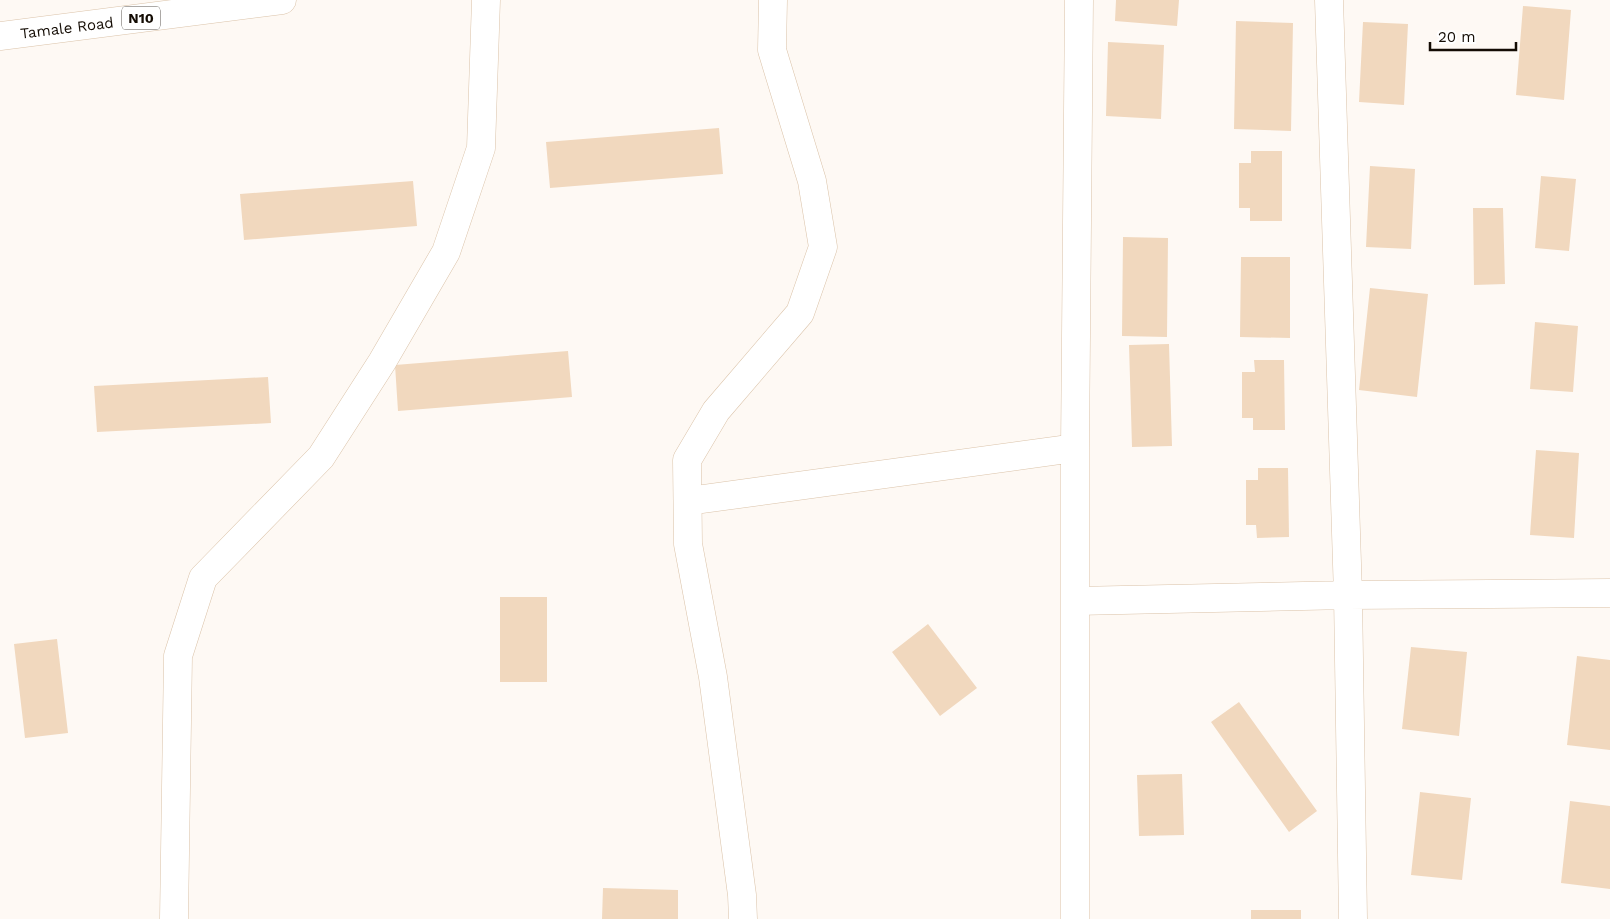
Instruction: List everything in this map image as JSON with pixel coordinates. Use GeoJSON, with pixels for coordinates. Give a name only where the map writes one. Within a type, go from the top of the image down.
{"type":"FeatureCollection","features":[{"type":"Feature","properties":{"kind":"main road","name":"Tamale Road"},"geometry":{"type":"LineString","coordinates":[[0,36],[282,0]]}},
{"type":"Feature","properties":{"kind":"main road"},"geometry":{"type":"LineString","coordinates":[[174,919],[178,656],[203,578],[321,457],[382,362],[446,252],[481,148],[486,0]]}},
{"type":"Feature","properties":{"kind":"main road"},"geometry":{"type":"LineString","coordinates":[[743,919],[742,895],[712,677],[688,544],[687,460],[716,411],[800,313],[823,247],[812,180],[772,50],[773,0]]}},
{"type":"Feature","properties":{"kind":"main road"},"geometry":{"type":"LineString","coordinates":[[1075,919],[1075,448],[1079,0]]}},
{"type":"Feature","properties":{"kind":"main road"},"geometry":{"type":"LineString","coordinates":[[1330,0],[1348,595],[1353,919]]}},
{"type":"Feature","properties":{"kind":"main road"},"geometry":{"type":"LineString","coordinates":[[688,501],[1075,448]]}},
{"type":"Feature","properties":{"kind":"main road"},"geometry":{"type":"LineString","coordinates":[[1076,601],[1348,595],[1610,593]]}},
{"type":"Feature","properties":{"kind":"building"},"geometry":{"type":"Polygon","coordinates":[[[1116,0],[1179,0],[1177,26],[1115,21],[1116,0]]]}},
{"type":"Feature","properties":{"kind":"building"},"geometry":{"type":"Polygon","coordinates":[[[1523,6],[1571,10],[1564,100],[1516,95],[1523,6]]]}},
{"type":"Feature","properties":{"kind":"building"},"geometry":{"type":"Polygon","coordinates":[[[1236,21],[1293,23],[1291,131],[1234,129],[1236,21]]]}},
{"type":"Feature","properties":{"kind":"building"},"geometry":{"type":"Polygon","coordinates":[[[1363,22],[1408,24],[1404,105],[1359,102],[1363,22]]]}},
{"type":"Feature","properties":{"kind":"building"},"geometry":{"type":"Polygon","coordinates":[[[1108,42],[1164,45],[1161,119],[1106,116],[1108,42]]]}},
{"type":"Feature","properties":{"kind":"building"},"geometry":{"type":"Polygon","coordinates":[[[719,128],[723,174],[550,188],[546,142],[719,128]]]}},
{"type":"Feature","properties":{"kind":"building"},"geometry":{"type":"Polygon","coordinates":[[[1251,151],[1282,151],[1282,221],[1250,221],[1250,208],[1239,208],[1239,163],[1251,163],[1251,151]]]}},
{"type":"Feature","properties":{"kind":"building"},"geometry":{"type":"Polygon","coordinates":[[[1370,166],[1415,169],[1411,249],[1366,247],[1370,166]]]}},
{"type":"Feature","properties":{"kind":"building"},"geometry":{"type":"Polygon","coordinates":[[[1541,176],[1576,179],[1569,251],[1535,248],[1541,176]]]}},
{"type":"Feature","properties":{"kind":"building"},"geometry":{"type":"Polygon","coordinates":[[[413,181],[417,226],[244,240],[240,194],[413,181]]]}},
{"type":"Feature","properties":{"kind":"building"},"geometry":{"type":"Polygon","coordinates":[[[1473,208],[1503,208],[1505,284],[1474,285],[1473,208]]]}},
{"type":"Feature","properties":{"kind":"building"},"geometry":{"type":"Polygon","coordinates":[[[1123,237],[1168,238],[1167,337],[1122,336],[1123,237]]]}},
{"type":"Feature","properties":{"kind":"building"},"geometry":{"type":"Polygon","coordinates":[[[1241,257],[1290,257],[1290,338],[1240,337],[1241,257]]]}},
{"type":"Feature","properties":{"kind":"building"},"geometry":{"type":"Polygon","coordinates":[[[1370,288],[1428,294],[1417,397],[1359,390],[1370,288]]]}},
{"type":"Feature","properties":{"kind":"building"},"geometry":{"type":"Polygon","coordinates":[[[1535,322],[1578,326],[1573,392],[1530,389],[1535,322]]]}},
{"type":"Feature","properties":{"kind":"building"},"geometry":{"type":"Polygon","coordinates":[[[1169,344],[1172,446],[1132,447],[1129,345],[1169,344]]]}},
{"type":"Feature","properties":{"kind":"building"},"geometry":{"type":"Polygon","coordinates":[[[568,351],[572,397],[398,411],[395,365],[568,351]]]}},
{"type":"Feature","properties":{"kind":"building"},"geometry":{"type":"Polygon","coordinates":[[[1254,360],[1284,360],[1285,430],[1253,430],[1253,418],[1242,418],[1242,372],[1255,372],[1254,360]]]}},
{"type":"Feature","properties":{"kind":"building"},"geometry":{"type":"Polygon","coordinates":[[[268,377],[271,423],[97,432],[94,386],[268,377]]]}},
{"type":"Feature","properties":{"kind":"building"},"geometry":{"type":"Polygon","coordinates":[[[1536,450],[1579,453],[1574,538],[1530,535],[1536,450]]]}},
{"type":"Feature","properties":{"kind":"building"},"geometry":{"type":"Polygon","coordinates":[[[1258,468],[1288,468],[1289,537],[1257,538],[1256,525],[1246,525],[1246,480],[1258,480],[1258,468]]]}},
{"type":"Feature","properties":{"kind":"building"},"geometry":{"type":"Polygon","coordinates":[[[500,597],[547,597],[547,682],[500,682],[500,597]]]}},
{"type":"Feature","properties":{"kind":"building"},"geometry":{"type":"Polygon","coordinates":[[[928,624],[977,688],[940,716],[892,652],[928,624]]]}},
{"type":"Feature","properties":{"kind":"building"},"geometry":{"type":"Polygon","coordinates":[[[57,639],[68,733],[25,738],[14,644],[57,639]]]}},
{"type":"Feature","properties":{"kind":"building"},"geometry":{"type":"Polygon","coordinates":[[[1411,647],[1467,652],[1459,736],[1402,729],[1411,647]]]}},
{"type":"Feature","properties":{"kind":"building"},"geometry":{"type":"Polygon","coordinates":[[[1577,656],[1610,660],[1610,750],[1567,745],[1577,656]]]}},
{"type":"Feature","properties":{"kind":"building"},"geometry":{"type":"Polygon","coordinates":[[[1239,702],[1317,811],[1289,832],[1211,722],[1239,702]]]}},
{"type":"Feature","properties":{"kind":"building"},"geometry":{"type":"Polygon","coordinates":[[[1182,774],[1184,835],[1139,836],[1137,775],[1182,774]]]}},
{"type":"Feature","properties":{"kind":"building"},"geometry":{"type":"Polygon","coordinates":[[[1420,792],[1471,798],[1462,880],[1411,875],[1420,792]]]}},
{"type":"Feature","properties":{"kind":"building"},"geometry":{"type":"Polygon","coordinates":[[[1570,801],[1610,806],[1610,889],[1561,883],[1570,801]]]}},
{"type":"Feature","properties":{"kind":"building"},"geometry":{"type":"Polygon","coordinates":[[[603,888],[678,890],[678,919],[602,919],[603,888]]]}},
{"type":"Feature","properties":{"kind":"building"},"geometry":{"type":"Polygon","coordinates":[[[1251,910],[1301,910],[1301,919],[1251,919],[1251,910]]]}}]}
